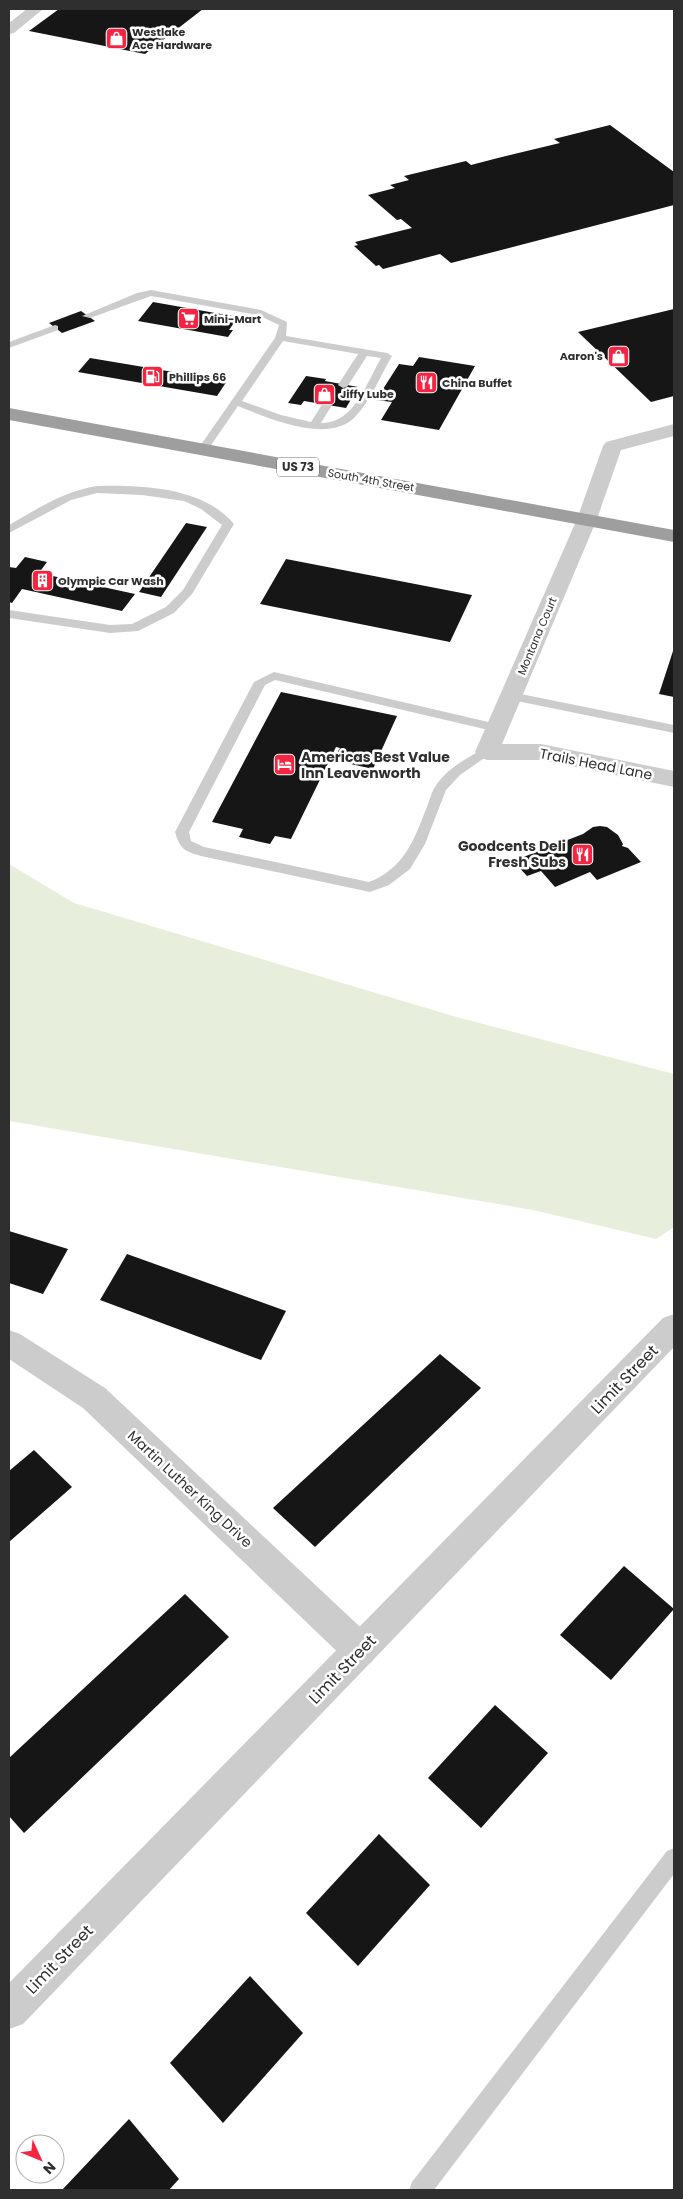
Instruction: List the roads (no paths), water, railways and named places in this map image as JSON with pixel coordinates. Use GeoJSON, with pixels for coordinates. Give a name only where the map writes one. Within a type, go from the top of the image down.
{"type":"FeatureCollection","features":[{"type":"Feature","properties":{"kind":"highway","name":"South 4th Street"},"geometry":{"type":"LineString","coordinates":[[9,414],[674,536]]}},
{"type":"Feature","properties":{"kind":"street"},"geometry":{"type":"LineString","coordinates":[[9,30],[36,9]]}},
{"type":"Feature","properties":{"kind":"street","name":"Montana Court"},"geometry":{"type":"LineString","coordinates":[[487,752],[587,519],[613,446],[674,430]]}},
{"type":"Feature","properties":{"kind":"street","name":"Trails Head Lane"},"geometry":{"type":"LineString","coordinates":[[487,752],[541,752],[674,779]]}},
{"type":"Feature","properties":{"kind":"street","name":"Limit Street"},"geometry":{"type":"LineString","coordinates":[[9,2010],[674,1328]]}},
{"type":"Feature","properties":{"kind":"street","name":"Martin Luther King Drive"},"geometry":{"type":"LineString","coordinates":[[9,1342],[94,1398],[360,1650]]}},
{"type":"Feature","properties":{"kind":"lane"},"geometry":{"type":"LineString","coordinates":[[87,316],[151,293],[261,313],[284,324],[280,338],[203,450]]}},
{"type":"Feature","properties":{"kind":"lane"},"geometry":{"type":"LineString","coordinates":[[9,345],[55,328]]}},
{"type":"Feature","properties":{"kind":"lane"},"geometry":{"type":"LineString","coordinates":[[236,402],[291,422],[329,426],[350,418],[386,356],[280,338]]}},
{"type":"Feature","properties":{"kind":"lane"},"geometry":{"type":"LineString","coordinates":[[343,384],[364,352]]}},
{"type":"Feature","properties":{"kind":"lane"},"geometry":{"type":"LineString","coordinates":[[314,425],[327,405]]}},
{"type":"Feature","properties":{"kind":"lane"},"geometry":{"type":"LineString","coordinates":[[9,530],[87,491],[110,489],[160,495],[196,502],[228,524],[188,592],[170,610],[134,628],[110,629],[9,614]]}},
{"type":"Feature","properties":{"kind":"lane"},"geometry":{"type":"LineString","coordinates":[[487,752],[462,768],[441,786],[413,857],[401,872],[384,883],[370,887],[201,851],[185,844],[182,832],[260,682],[274,676],[498,728]]}},
{"type":"Feature","properties":{"kind":"lane"},"geometry":{"type":"LineString","coordinates":[[511,696],[674,729]]}},
{"type":"Feature","properties":{"kind":"lane"},"geometry":{"type":"LineString","coordinates":[[420,2190],[674,1858]]}},
{"type":"Feature","properties":{"kind":"place","name":"Westlake Ace Hardware"},"geometry":{"type":"Point","coordinates":[116,38]}},
{"type":"Feature","properties":{"kind":"place","name":"Mini-Mart"},"geometry":{"type":"Point","coordinates":[188,319]}},
{"type":"Feature","properties":{"kind":"place","name":"Aaron's"},"geometry":{"type":"Point","coordinates":[619,356]}},
{"type":"Feature","properties":{"kind":"place","name":"Phillips 66"},"geometry":{"type":"Point","coordinates":[153,377]}},
{"type":"Feature","properties":{"kind":"place","name":"China Buffet"},"geometry":{"type":"Point","coordinates":[426,383]}},
{"type":"Feature","properties":{"kind":"place","name":"Jiffy Lube"},"geometry":{"type":"Point","coordinates":[324,394]}},
{"type":"Feature","properties":{"kind":"place","name":"Olympic Car Wash"},"geometry":{"type":"Point","coordinates":[42,581]}},
{"type":"Feature","properties":{"kind":"place","name":"Americas Best Value Inn Leavenworth"},"geometry":{"type":"Point","coordinates":[285,765]}},
{"type":"Feature","properties":{"kind":"place","name":"Goodcents Deli Fresh Subs"},"geometry":{"type":"Point","coordinates":[582,854]}}]}
